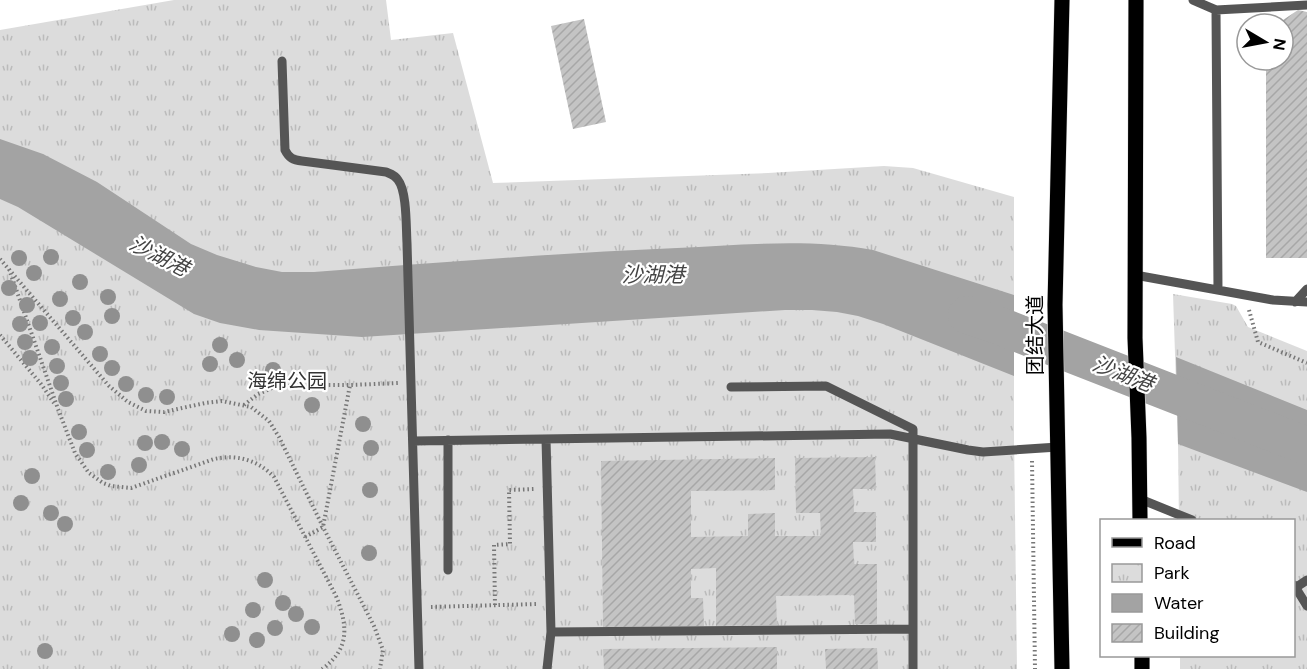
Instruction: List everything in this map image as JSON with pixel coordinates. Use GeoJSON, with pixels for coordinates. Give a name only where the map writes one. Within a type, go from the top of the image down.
{"type":"FeatureCollection","features":[{"type":"Feature","properties":{"kind":"main road","name":"团结大道"},"geometry":{"type":"LineString","coordinates":[[1062,0],[1055,304],[1062,669]]}},
{"type":"Feature","properties":{"kind":"main road"},"geometry":{"type":"LineString","coordinates":[[1136,0],[1135,338],[1140,519]]}},
{"type":"Feature","properties":{"kind":"lane"},"geometry":{"type":"LineString","coordinates":[[1193,0],[1216,10],[1307,4]]}},
{"type":"Feature","properties":{"kind":"lane"},"geometry":{"type":"LineString","coordinates":[[1216,10],[1218,290]]}},
{"type":"Feature","properties":{"kind":"lane"},"geometry":{"type":"LineString","coordinates":[[282,61],[285,150],[288,155],[292,159],[302,161],[375,169],[392,174],[404,191],[419,669]]}},
{"type":"Feature","properties":{"kind":"lane"},"geometry":{"type":"LineString","coordinates":[[1135,275],[1273,300],[1307,302]]}},
{"type":"Feature","properties":{"kind":"lane"},"geometry":{"type":"LineString","coordinates":[[1295,302],[1307,289]]}},
{"type":"Feature","properties":{"kind":"lane"},"geometry":{"type":"LineString","coordinates":[[730,387],[826,386],[913,429],[913,669]]}},
{"type":"Feature","properties":{"kind":"lane"},"geometry":{"type":"LineString","coordinates":[[413,441],[890,434],[983,452],[1058,447]]}},
{"type":"Feature","properties":{"kind":"lane"},"geometry":{"type":"LineString","coordinates":[[546,439],[551,632],[547,669]]}},
{"type":"Feature","properties":{"kind":"lane"},"geometry":{"type":"LineString","coordinates":[[448,440],[448,570]]}},
{"type":"Feature","properties":{"kind":"lane"},"geometry":{"type":"LineString","coordinates":[[1140,499],[1190,519]]}},
{"type":"Feature","properties":{"kind":"lane"},"geometry":{"type":"LineString","coordinates":[[1301,585],[1307,606]]}},
{"type":"Feature","properties":{"kind":"lane"},"geometry":{"type":"LineString","coordinates":[[551,632],[913,629]]}},
{"type":"Feature","properties":{"kind":"path"},"geometry":{"type":"LineString","coordinates":[[0,259],[109,386],[128,402],[146,411],[159,413],[216,401],[244,405],[258,411],[269,421],[378,637],[383,656],[380,669]]}},
{"type":"Feature","properties":{"kind":"path"},"geometry":{"type":"LineString","coordinates":[[9,269],[75,453],[88,473],[103,483],[131,488],[214,459],[228,457],[244,459],[262,466],[274,477],[336,596],[343,618],[342,647],[337,656],[322,669]]}},
{"type":"Feature","properties":{"kind":"path"},"geometry":{"type":"LineString","coordinates":[[1245,295],[1258,342],[1307,363]]}},
{"type":"Feature","properties":{"kind":"path"},"geometry":{"type":"LineString","coordinates":[[0,335],[41,384],[58,409]]}},
{"type":"Feature","properties":{"kind":"path"},"geometry":{"type":"LineString","coordinates":[[244,405],[258,394],[273,388],[411,382]]}},
{"type":"Feature","properties":{"kind":"path"},"geometry":{"type":"LineString","coordinates":[[323,528],[350,385]]}},
{"type":"Feature","properties":{"kind":"path"},"geometry":{"type":"LineString","coordinates":[[1032,448],[1035,669]]}},
{"type":"Feature","properties":{"kind":"path"},"geometry":{"type":"LineString","coordinates":[[495,605],[494,545],[510,544],[509,490],[548,489]]}},
{"type":"Feature","properties":{"kind":"path"},"geometry":{"type":"LineString","coordinates":[[305,537],[323,528]]}},
{"type":"Feature","properties":{"kind":"path"},"geometry":{"type":"LineString","coordinates":[[417,608],[550,604]]}},
{"type":"Feature","properties":{"kind":"green space","name":"海绵公园"},"geometry":{"type":"Polygon","coordinates":[[[174,0],[386,0],[391,40],[453,33],[493,183],[768,173],[884,166],[913,168],[1014,197],[1017,669],[0,669],[0,30],[174,0]]]}},
{"type":"Feature","properties":{"kind":"green space"},"geometry":{"type":"Polygon","coordinates":[[[1173,294],[1232,304],[1236,306],[1248,327],[1307,351],[1307,669],[1180,669],[1180,657],[1295,657],[1295,519],[1179,519],[1173,294]]]}},
{"type":"Feature","properties":{"kind":"water"},"geometry":{"type":"Polygon","coordinates":[[[0,139],[43,154],[97,182],[191,244],[256,267],[282,272],[314,272],[541,255],[750,244],[824,244],[873,250],[1014,295],[1014,376],[883,324],[858,316],[812,310],[362,337],[259,330],[220,323],[194,314],[18,207],[0,199],[0,139]]]}},
{"type":"Feature","properties":{"kind":"water"},"geometry":{"type":"Polygon","coordinates":[[[1176,357],[1307,410],[1307,492],[1178,444],[1176,357]]]}},
{"type":"Feature","properties":{"kind":"building"},"geometry":{"type":"Polygon","coordinates":[[[1298,10],[1307,12],[1307,258],[1266,258],[1266,72],[1295,72],[1295,12],[1298,10]]]}},
{"type":"Feature","properties":{"kind":"building"},"geometry":{"type":"Polygon","coordinates":[[[584,19],[606,122],[573,129],[551,26],[584,19]]]}},
{"type":"Feature","properties":{"kind":"building"},"geometry":{"type":"Polygon","coordinates":[[[875,457],[876,489],[853,489],[854,512],[876,512],[876,542],[853,542],[854,564],[877,564],[877,624],[855,624],[854,595],[776,596],[777,625],[716,626],[716,568],[691,569],[691,598],[703,598],[704,626],[603,627],[601,461],[775,458],[775,490],[691,491],[691,537],[748,536],[748,514],[775,513],[775,536],[821,536],[820,513],[796,513],[795,458],[875,457]]]}},
{"type":"Feature","properties":{"kind":"building"},"geometry":{"type":"Polygon","coordinates":[[[777,647],[777,669],[604,669],[603,649],[777,647]]]}},
{"type":"Feature","properties":{"kind":"building"},"geometry":{"type":"Polygon","coordinates":[[[877,648],[878,669],[826,669],[825,649],[877,648]]]}},
{"type":"Feature","properties":{"kind":"waterway","name":"沙湖港"},"geometry":{"type":"LineString","coordinates":[[967,315],[1307,446]]}}]}
